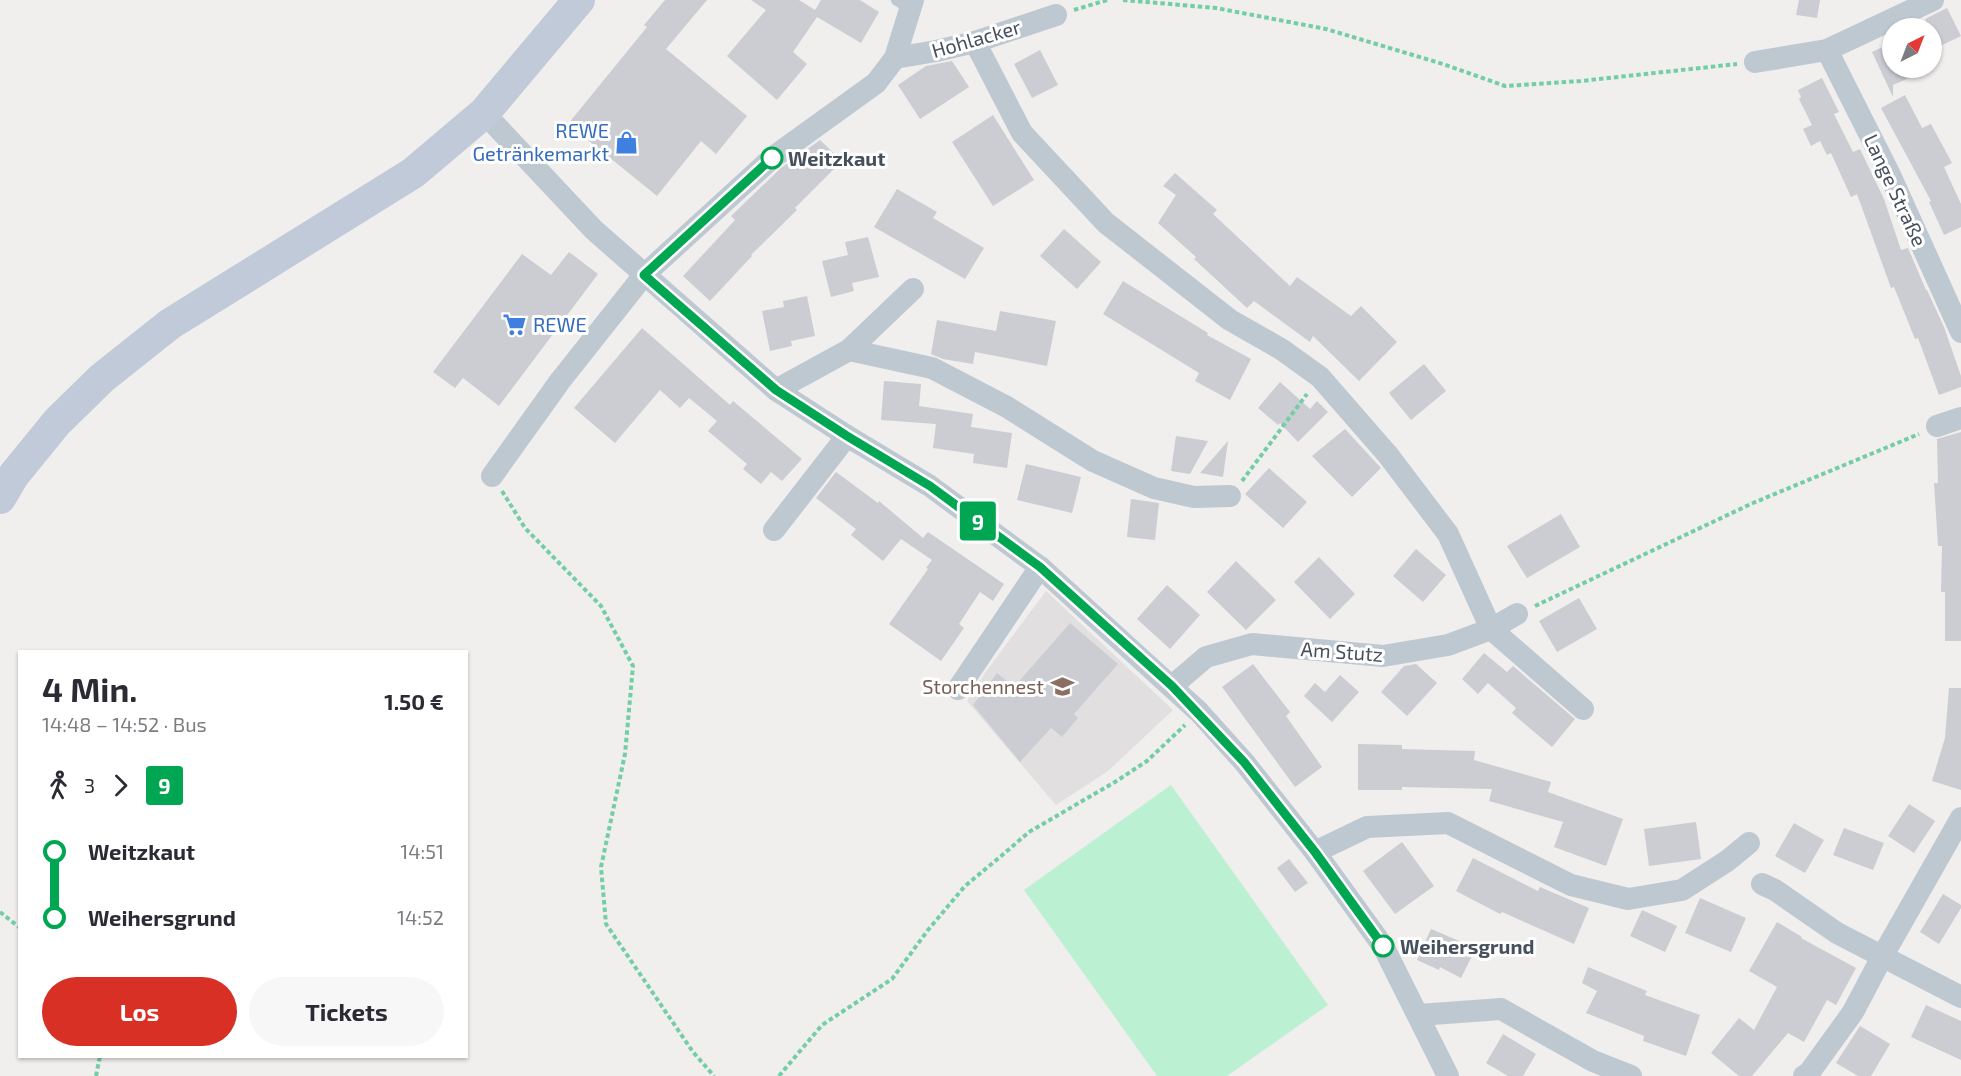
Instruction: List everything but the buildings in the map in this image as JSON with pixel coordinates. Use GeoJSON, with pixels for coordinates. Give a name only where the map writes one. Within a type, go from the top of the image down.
{"type":"FeatureCollection","features":[{"type":"Feature","properties":{"kind":"main road"},"geometry":{"type":"LineString","coordinates":[[0,498],[13,476],[57,422],[102,378],[170,324],[413,173],[484,113],[579,0]]}},
{"type":"Feature","properties":{"kind":"street"},"geometry":{"type":"LineString","coordinates":[[1755,62],[1827,50],[1933,0]]}},
{"type":"Feature","properties":{"kind":"street"},"geometry":{"type":"LineString","coordinates":[[492,476],[560,381],[644,275],[772,158],[876,83],[895,58],[907,3]]}},
{"type":"Feature","properties":{"kind":"street","name":"Hohlacker"},"geometry":{"type":"LineString","coordinates":[[895,58],[975,42],[1056,15]]}},
{"type":"Feature","properties":{"kind":"street"},"geometry":{"type":"LineString","coordinates":[[975,42],[1022,133],[1106,223],[1230,320],[1281,349],[1320,377],[1388,455],[1448,534],[1491,629],[1583,709]]}},
{"type":"Feature","properties":{"kind":"street","name":"Lange Straße"},"geometry":{"type":"LineString","coordinates":[[1827,50],[1890,175],[1961,332]]}},
{"type":"Feature","properties":{"kind":"street"},"geometry":{"type":"LineString","coordinates":[[484,113],[594,230],[776,390],[930,486],[1040,567],[1199,712],[1244,762],[1315,852],[1383,946],[1448,1076]]}},
{"type":"Feature","properties":{"kind":"street"},"geometry":{"type":"LineString","coordinates":[[776,390],[849,350],[914,289]]}},
{"type":"Feature","properties":{"kind":"street"},"geometry":{"type":"LineString","coordinates":[[849,350],[932,368],[1007,407],[1094,461],[1154,488],[1194,497],[1230,496]]}},
{"type":"Feature","properties":{"kind":"street"},"geometry":{"type":"LineString","coordinates":[[1937,426],[1961,418]]}},
{"type":"Feature","properties":{"kind":"street"},"geometry":{"type":"LineString","coordinates":[[774,530],[847,436]]}},
{"type":"Feature","properties":{"kind":"street"},"geometry":{"type":"LineString","coordinates":[[958,689],[1040,567]]}},
{"type":"Feature","properties":{"kind":"street","name":"Am Stutz"},"geometry":{"type":"LineString","coordinates":[[1172,686],[1206,657],[1252,644],[1383,656],[1448,645],[1491,629],[1517,614]]}},
{"type":"Feature","properties":{"kind":"street"},"geometry":{"type":"LineString","coordinates":[[1808,1075],[1853,1012],[1961,818]]}},
{"type":"Feature","properties":{"kind":"street"},"geometry":{"type":"LineString","coordinates":[[1315,852],[1367,826],[1448,823],[1571,885],[1628,899],[1682,890],[1727,861],[1749,843]]}},
{"type":"Feature","properties":{"kind":"street"},"geometry":{"type":"LineString","coordinates":[[1762,884],[1775,890],[1837,933],[1961,997]]}},
{"type":"Feature","properties":{"kind":"street"},"geometry":{"type":"LineString","coordinates":[[1419,1015],[1502,1009],[1593,1061],[1631,1076]]}},
{"type":"Feature","properties":{"kind":"path"},"geometry":{"type":"LineString","coordinates":[[1056,15],[1107,0]]}},
{"type":"Feature","properties":{"kind":"path"},"geometry":{"type":"LineString","coordinates":[[1123,0],[1216,9],[1326,29],[1443,64],[1505,86],[1581,81],[1755,62]]}},
{"type":"Feature","properties":{"kind":"path"},"geometry":{"type":"LineString","coordinates":[[1230,496],[1320,377]]}},
{"type":"Feature","properties":{"kind":"path"},"geometry":{"type":"LineString","coordinates":[[1517,614],[1753,503],[1937,426]]}},
{"type":"Feature","properties":{"kind":"path"},"geometry":{"type":"LineString","coordinates":[[492,476],[525,528],[601,606],[633,666],[625,754],[601,867],[606,924],[693,1052],[714,1076]]}},
{"type":"Feature","properties":{"kind":"path"},"geometry":{"type":"LineString","coordinates":[[778,1076],[822,1025],[892,979],[928,930],[958,895],[991,864],[1029,832],[1148,761],[1199,712]]}},
{"type":"Feature","properties":{"kind":"path"},"geometry":{"type":"LineString","coordinates":[[0,912],[18,926]]}},
{"type":"Feature","properties":{"kind":"path"},"geometry":{"type":"LineString","coordinates":[[96,1076],[100,1058]]}},
{"type":"Feature","properties":{"kind":"shaded area","name":"Storchennest"},"geometry":{"type":"Polygon","coordinates":[[[1046,591],[1173,710],[1108,771],[1056,805],[967,701],[987,670],[1046,591]]]}},
{"type":"Feature","properties":{"kind":"green space"},"geometry":{"type":"Polygon","coordinates":[[[1171,785],[1328,1005],[1227,1076],[1157,1076],[1024,890],[1171,785]]]}},
{"type":"Feature","properties":{"kind":"bus line","name":"9"},"geometry":{"type":"LineString","coordinates":[[772,158],[644,275],[776,390],[930,486],[1040,567],[1172,686],[1244,762],[1315,852],[1383,946]]}},
{"type":"Feature","properties":{"kind":"place","name":"REWE Getränkemarkt"},"geometry":{"type":"Point","coordinates":[627,142]}},
{"type":"Feature","properties":{"kind":"place","name":"Weitzkaut"},"geometry":{"type":"Point","coordinates":[772,158]}},
{"type":"Feature","properties":{"kind":"place","name":"REWE"},"geometry":{"type":"Point","coordinates":[515,324]}},
{"type":"Feature","properties":{"kind":"place","name":"Storchennest"},"geometry":{"type":"Point","coordinates":[1062,686]}},
{"type":"Feature","properties":{"kind":"place","name":"Weihersgrund"},"geometry":{"type":"Point","coordinates":[1383,946]}}]}
